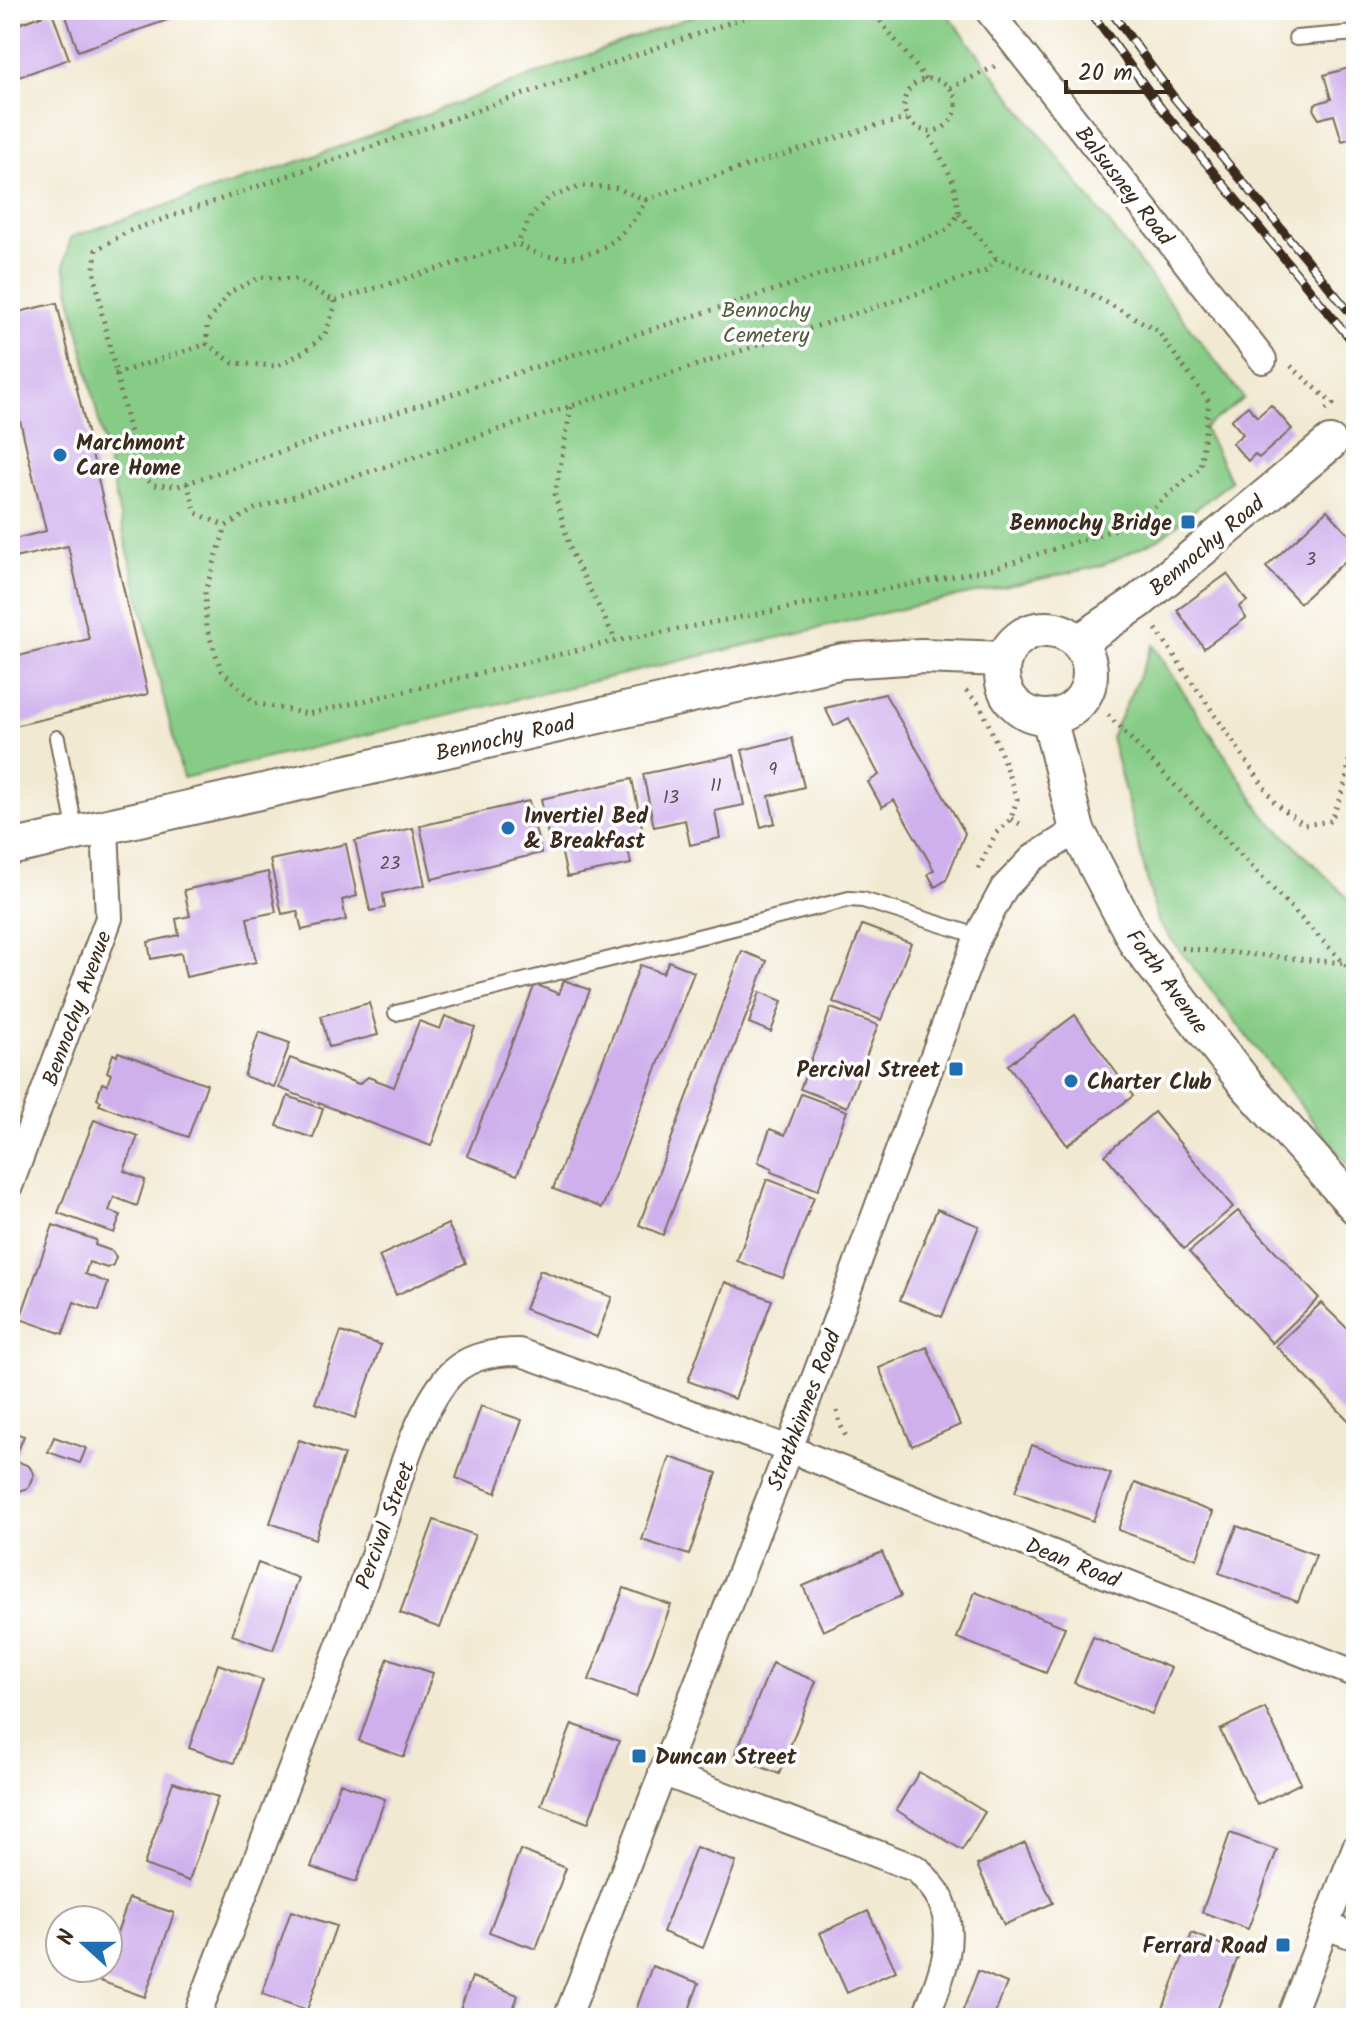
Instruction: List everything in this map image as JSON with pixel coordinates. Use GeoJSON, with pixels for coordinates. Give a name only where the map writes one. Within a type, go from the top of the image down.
{"type":"FeatureCollection","features":[{"type":"Feature","properties":{"kind":"street","name":"Balsusney Road"},"geometry":{"type":"LineString","coordinates":[[988,10],[1263,360]]}},
{"type":"Feature","properties":{"kind":"street","name":"Bennochy Road"},"geometry":{"type":"LineString","coordinates":[[1079,642],[1138,602],[1330,443]]}},
{"type":"Feature","properties":{"kind":"street"},"geometry":{"type":"LineString","coordinates":[[1056,629],[1079,642],[1091,675],[1085,694],[1070,710],[1049,717],[1028,713],[1011,700],[1003,681],[1004,659],[1010,647],[1030,631],[1056,629]]}},
{"type":"Feature","properties":{"kind":"street","name":"Bennochy Road"},"geometry":{"type":"LineString","coordinates":[[10,848],[843,661],[921,656],[1004,659]]}},
{"type":"Feature","properties":{"kind":"street","name":"Forth Avenue"},"geometry":{"type":"LineString","coordinates":[[1049,717],[1077,830],[1137,944],[1246,1084],[1356,1207]]}},
{"type":"Feature","properties":{"kind":"street","name":"Bennochy Avenue"},"geometry":{"type":"LineString","coordinates":[[10,1184],[109,918],[91,830]]}},
{"type":"Feature","properties":{"kind":"street","name":"Strathkinnes Road"},"geometry":{"type":"LineString","coordinates":[[567,2018],[789,1449],[978,936],[1004,888],[1033,858],[1077,830]]}},
{"type":"Feature","properties":{"kind":"street","name":"Percival Street"},"geometry":{"type":"LineString","coordinates":[[196,2018],[374,1555],[423,1416],[445,1379],[470,1359],[496,1352],[519,1352],[789,1449]]}},
{"type":"Feature","properties":{"kind":"street","name":"Dean Road"},"geometry":{"type":"LineString","coordinates":[[789,1449],[1356,1674]]}},
{"type":"Feature","properties":{"kind":"street"},"geometry":{"type":"LineString","coordinates":[[662,1772],[917,1869],[941,1898],[948,1932],[944,1971],[925,2018]]}},
{"type":"Feature","properties":{"kind":"street"},"geometry":{"type":"LineString","coordinates":[[1290,2018],[1356,1847]]}},
{"type":"Feature","properties":{"kind":"street"},"geometry":{"type":"LineString","coordinates":[[1326,1926],[1356,1937]]}},
{"type":"Feature","properties":{"kind":"lane"},"geometry":{"type":"LineString","coordinates":[[1296,38],[1356,33]]}},
{"type":"Feature","properties":{"kind":"lane"},"geometry":{"type":"LineString","coordinates":[[57,738],[91,830]]}},
{"type":"Feature","properties":{"kind":"lane"},"geometry":{"type":"LineString","coordinates":[[396,1013],[836,900],[863,900],[978,936]]}},
{"type":"Feature","properties":{"kind":"path"},"geometry":{"type":"LineString","coordinates":[[766,10],[129,231],[96,250],[94,269],[139,471],[152,485],[178,486],[880,256],[947,230],[959,214]]}},
{"type":"Feature","properties":{"kind":"path"},"geometry":{"type":"LineString","coordinates":[[869,10],[926,79]]}},
{"type":"Feature","properties":{"kind":"path"},"geometry":{"type":"LineString","coordinates":[[950,88],[1022,53]]}},
{"type":"Feature","properties":{"kind":"path"},"geometry":{"type":"LineString","coordinates":[[926,79],[935,79],[950,88],[955,96],[956,114],[945,128],[928,132],[920,130],[907,119],[904,102],[911,87],[926,79]]}},
{"type":"Feature","properties":{"kind":"path"},"geometry":{"type":"LineString","coordinates":[[517,244],[532,214],[550,197],[582,186],[616,188],[646,200],[875,126],[907,119]]}},
{"type":"Feature","properties":{"kind":"path"},"geometry":{"type":"LineString","coordinates":[[928,132],[953,181],[959,214],[996,258],[1087,292],[1157,330],[1209,402],[1200,468],[1135,523],[991,569],[616,641],[308,714],[255,703],[222,671],[206,627],[205,592],[226,526],[255,509],[986,271],[996,258]]}},
{"type":"Feature","properties":{"kind":"path"},"geometry":{"type":"LineString","coordinates":[[207,344],[207,323],[230,292],[261,277],[296,279],[334,301],[517,244],[546,256],[578,256],[611,244],[634,223],[646,200]]}},
{"type":"Feature","properties":{"kind":"path"},"geometry":{"type":"LineString","coordinates":[[207,344],[233,363],[276,366],[306,351],[325,334],[334,301]]}},
{"type":"Feature","properties":{"kind":"path"},"geometry":{"type":"LineString","coordinates":[[115,374],[207,344]]}},
{"type":"Feature","properties":{"kind":"path"},"geometry":{"type":"LineString","coordinates":[[1263,360],[1294,367],[1333,404],[1310,425],[1330,443]]}},
{"type":"Feature","properties":{"kind":"path"},"geometry":{"type":"LineString","coordinates":[[571,407],[555,495],[571,552],[616,641]]}},
{"type":"Feature","properties":{"kind":"path"},"geometry":{"type":"LineString","coordinates":[[187,483],[196,513],[226,526]]}},
{"type":"Feature","properties":{"kind":"path"},"geometry":{"type":"LineString","coordinates":[[1150,620],[1275,803],[1304,825],[1331,821],[1346,781],[1356,714]]}},
{"type":"Feature","properties":{"kind":"path"},"geometry":{"type":"LineString","coordinates":[[961,685],[980,705],[1017,799],[1011,819],[996,833],[975,874]]}},
{"type":"Feature","properties":{"kind":"path"},"geometry":{"type":"LineString","coordinates":[[1108,715],[1356,976]]}},
{"type":"Feature","properties":{"kind":"path"},"geometry":{"type":"LineString","coordinates":[[1011,819],[1022,825]]}},
{"type":"Feature","properties":{"kind":"path"},"geometry":{"type":"LineString","coordinates":[[1137,944],[1344,963]]}},
{"type":"Feature","properties":{"kind":"green space","name":"Bennochy Cemetery"},"geometry":{"type":"Polygon","coordinates":[[[709,10],[944,10],[1244,398],[1204,428],[1231,481],[1159,539],[1101,566],[900,609],[183,778],[125,539],[64,265],[71,237],[306,159],[709,10]]]}},
{"type":"Feature","properties":{"kind":"green space"},"geometry":{"type":"Polygon","coordinates":[[[1153,645],[1264,815],[1356,906],[1356,1176],[1158,922],[1111,737],[1153,645]]]}},
{"type":"Feature","properties":{"kind":"building"},"geometry":{"type":"Polygon","coordinates":[[[64,10],[183,10],[185,14],[78,51],[64,10]]]}},
{"type":"Feature","properties":{"kind":"building"},"geometry":{"type":"Polygon","coordinates":[[[52,12],[69,59],[10,80],[10,27],[52,12]]]}},
{"type":"Feature","properties":{"kind":"building"},"geometry":{"type":"Polygon","coordinates":[[[1356,66],[1356,137],[1342,141],[1334,115],[1319,119],[1314,111],[1315,104],[1331,99],[1324,75],[1356,66]]]}},
{"type":"Feature","properties":{"kind":"building","name":"Marchmont Care Home"},"geometry":{"type":"Polygon","coordinates":[[[57,303],[148,694],[10,727],[10,658],[89,639],[68,546],[10,559],[10,540],[46,531],[10,378],[10,314],[57,303]]]}},
{"type":"Feature","properties":{"kind":"building"},"geometry":{"type":"Polygon","coordinates":[[[1271,405],[1292,429],[1259,458],[1255,454],[1248,461],[1232,443],[1243,434],[1231,420],[1248,406],[1257,417],[1271,405]]]}},
{"type":"Feature","properties":{"kind":"building"},"geometry":{"type":"Polygon","coordinates":[[[1327,510],[1356,542],[1356,551],[1300,603],[1266,567],[1327,510]]]}},
{"type":"Feature","properties":{"kind":"building"},"geometry":{"type":"Polygon","coordinates":[[[1227,574],[1247,601],[1239,607],[1246,618],[1204,648],[1177,610],[1227,574]]]}},
{"type":"Feature","properties":{"kind":"building"},"geometry":{"type":"Polygon","coordinates":[[[885,694],[965,833],[946,880],[935,887],[928,874],[934,870],[894,800],[882,807],[868,782],[879,775],[849,718],[834,726],[825,708],[885,694]]]}},
{"type":"Feature","properties":{"kind":"building"},"geometry":{"type":"Polygon","coordinates":[[[792,738],[804,787],[769,796],[775,823],[761,827],[742,750],[792,738]]]}},
{"type":"Feature","properties":{"kind":"building"},"geometry":{"type":"Polygon","coordinates":[[[734,755],[744,805],[715,811],[720,838],[690,845],[685,820],[654,827],[643,774],[734,755]]]}},
{"type":"Feature","properties":{"kind":"building"},"geometry":{"type":"Polygon","coordinates":[[[632,779],[643,832],[626,836],[631,864],[567,877],[561,849],[551,851],[541,799],[632,779]]]}},
{"type":"Feature","properties":{"kind":"building"},"geometry":{"type":"Polygon","coordinates":[[[529,801],[541,853],[432,879],[420,826],[529,801]]]}},
{"type":"Feature","properties":{"kind":"building"},"geometry":{"type":"Polygon","coordinates":[[[413,828],[425,885],[383,894],[385,908],[370,911],[355,841],[413,828]]]}},
{"type":"Feature","properties":{"kind":"building"},"geometry":{"type":"Polygon","coordinates":[[[346,844],[357,896],[342,900],[346,920],[302,930],[297,911],[282,914],[270,860],[346,844]]]}},
{"type":"Feature","properties":{"kind":"building"},"geometry":{"type":"Polygon","coordinates":[[[268,872],[276,912],[247,918],[256,962],[186,977],[181,953],[151,959],[148,942],[179,935],[176,919],[190,916],[184,890],[268,872]]]}},
{"type":"Feature","properties":{"kind":"building"},"geometry":{"type":"Polygon","coordinates":[[[862,925],[911,943],[881,1020],[833,1002],[862,925]]]}},
{"type":"Feature","properties":{"kind":"building"},"geometry":{"type":"Polygon","coordinates":[[[742,951],[767,961],[663,1235],[639,1225],[742,951]]]}},
{"type":"Feature","properties":{"kind":"building"},"geometry":{"type":"Polygon","coordinates":[[[669,961],[694,972],[602,1208],[553,1189],[640,965],[663,973],[669,961]]]}},
{"type":"Feature","properties":{"kind":"building"},"geometry":{"type":"Polygon","coordinates":[[[564,980],[590,990],[517,1175],[467,1156],[535,984],[559,994],[564,980]]]}},
{"type":"Feature","properties":{"kind":"building"},"geometry":{"type":"Polygon","coordinates":[[[760,992],[782,1001],[771,1032],[749,1023],[760,992]]]}},
{"type":"Feature","properties":{"kind":"building"},"geometry":{"type":"Polygon","coordinates":[[[369,1003],[378,1035],[329,1047],[321,1016],[369,1003]]]}},
{"type":"Feature","properties":{"kind":"building"},"geometry":{"type":"Polygon","coordinates":[[[831,1008],[878,1025],[847,1107],[800,1089],[831,1008]]]}},
{"type":"Feature","properties":{"kind":"building","name":"Charter Club"},"geometry":{"type":"Polygon","coordinates":[[[1075,1015],[1133,1096],[1067,1145],[1008,1065],[1075,1015]]]}},
{"type":"Feature","properties":{"kind":"building"},"geometry":{"type":"Polygon","coordinates":[[[445,1016],[475,1027],[431,1146],[279,1088],[290,1058],[359,1084],[368,1077],[394,1087],[419,1021],[440,1029],[445,1016]]]}},
{"type":"Feature","properties":{"kind":"building"},"geometry":{"type":"Polygon","coordinates":[[[259,1032],[290,1043],[274,1087],[244,1076],[259,1032]]]}},
{"type":"Feature","properties":{"kind":"building"},"geometry":{"type":"Polygon","coordinates":[[[118,1052],[207,1084],[188,1137],[99,1105],[101,1101],[97,1099],[102,1083],[107,1085],[111,1074],[107,1072],[113,1054],[117,1056],[118,1052]]]}},
{"type":"Feature","properties":{"kind":"building"},"geometry":{"type":"Polygon","coordinates":[[[801,1094],[847,1111],[818,1190],[771,1172],[772,1168],[758,1162],[770,1129],[785,1135],[801,1094]]]}},
{"type":"Feature","properties":{"kind":"building"},"geometry":{"type":"Polygon","coordinates":[[[288,1096],[323,1109],[313,1138],[277,1126],[288,1096]]]}},
{"type":"Feature","properties":{"kind":"building"},"geometry":{"type":"Polygon","coordinates":[[[1154,1112],[1233,1207],[1184,1249],[1105,1155],[1154,1112]]]}},
{"type":"Feature","properties":{"kind":"building"},"geometry":{"type":"Polygon","coordinates":[[[94,1120],[138,1136],[124,1171],[145,1180],[137,1206],[114,1197],[109,1211],[121,1215],[114,1233],[58,1213],[94,1120]]]}},
{"type":"Feature","properties":{"kind":"building"},"geometry":{"type":"Polygon","coordinates":[[[767,1179],[814,1197],[783,1278],[737,1261],[767,1179]]]}},
{"type":"Feature","properties":{"kind":"building"},"geometry":{"type":"Polygon","coordinates":[[[937,1209],[979,1226],[942,1317],[900,1300],[937,1209]]]}},
{"type":"Feature","properties":{"kind":"building"},"geometry":{"type":"Polygon","coordinates":[[[1238,1211],[1319,1298],[1272,1343],[1189,1252],[1238,1211]]]}},
{"type":"Feature","properties":{"kind":"building"},"geometry":{"type":"Polygon","coordinates":[[[448,1224],[466,1263],[396,1295],[379,1256],[448,1224]]]}},
{"type":"Feature","properties":{"kind":"building"},"geometry":{"type":"Polygon","coordinates":[[[53,1225],[96,1240],[95,1245],[112,1251],[116,1257],[113,1265],[107,1268],[89,1262],[85,1274],[108,1283],[99,1311],[74,1302],[63,1334],[20,1319],[53,1225]]]}},
{"type":"Feature","properties":{"kind":"building"},"geometry":{"type":"Polygon","coordinates":[[[540,1270],[612,1297],[597,1337],[525,1309],[540,1270]]]}},
{"type":"Feature","properties":{"kind":"building"},"geometry":{"type":"Polygon","coordinates":[[[725,1282],[772,1300],[735,1399],[688,1381],[725,1282]]]}},
{"type":"Feature","properties":{"kind":"building"},"geometry":{"type":"Polygon","coordinates":[[[1321,1303],[1356,1337],[1356,1428],[1276,1346],[1321,1303]]]}},
{"type":"Feature","properties":{"kind":"building"},"geometry":{"type":"Polygon","coordinates":[[[341,1332],[381,1345],[355,1418],[315,1403],[341,1332]]]}},
{"type":"Feature","properties":{"kind":"building"},"geometry":{"type":"Polygon","coordinates":[[[927,1347],[960,1425],[912,1446],[879,1368],[927,1347]]]}},
{"type":"Feature","properties":{"kind":"building"},"geometry":{"type":"Polygon","coordinates":[[[481,1406],[522,1420],[496,1493],[456,1478],[481,1406]]]}},
{"type":"Feature","properties":{"kind":"building"},"geometry":{"type":"Polygon","coordinates":[[[10,1431],[24,1436],[14,1460],[29,1466],[34,1474],[28,1488],[20,1491],[10,1487],[10,1431]]]}},
{"type":"Feature","properties":{"kind":"building"},"geometry":{"type":"Polygon","coordinates":[[[54,1437],[86,1448],[80,1463],[48,1452],[54,1437]]]}},
{"type":"Feature","properties":{"kind":"building"},"geometry":{"type":"Polygon","coordinates":[[[299,1440],[344,1455],[315,1539],[270,1523],[299,1440]]]}},
{"type":"Feature","properties":{"kind":"building"},"geometry":{"type":"Polygon","coordinates":[[[1032,1445],[1111,1474],[1093,1521],[1015,1492],[1032,1445]]]}},
{"type":"Feature","properties":{"kind":"building"},"geometry":{"type":"Polygon","coordinates":[[[670,1457],[717,1473],[689,1555],[642,1540],[670,1457]]]}},
{"type":"Feature","properties":{"kind":"building"},"geometry":{"type":"Polygon","coordinates":[[[1135,1483],[1213,1512],[1197,1559],[1118,1530],[1135,1483]]]}},
{"type":"Feature","properties":{"kind":"building"},"geometry":{"type":"Polygon","coordinates":[[[434,1520],[475,1535],[440,1628],[400,1613],[434,1520]]]}},
{"type":"Feature","properties":{"kind":"building"},"geometry":{"type":"Polygon","coordinates":[[[1237,1526],[1316,1555],[1298,1602],[1219,1573],[1237,1526]]]}},
{"type":"Feature","properties":{"kind":"building"},"geometry":{"type":"Polygon","coordinates":[[[882,1552],[901,1596],[823,1631],[803,1586],[882,1552]]]}},
{"type":"Feature","properties":{"kind":"building"},"geometry":{"type":"Polygon","coordinates":[[[258,1563],[298,1578],[273,1650],[232,1635],[258,1563]]]}},
{"type":"Feature","properties":{"kind":"building"},"geometry":{"type":"Polygon","coordinates":[[[624,1588],[671,1605],[636,1697],[589,1680],[624,1588]]]}},
{"type":"Feature","properties":{"kind":"building"},"geometry":{"type":"Polygon","coordinates":[[[975,1592],[1065,1627],[1046,1673],[957,1638],[975,1592]]]}},
{"type":"Feature","properties":{"kind":"building"},"geometry":{"type":"Polygon","coordinates":[[[1093,1637],[1171,1668],[1152,1714],[1074,1683],[1093,1637]]]}},
{"type":"Feature","properties":{"kind":"building"},"geometry":{"type":"Polygon","coordinates":[[[388,1658],[433,1673],[404,1757],[359,1741],[388,1658]]]}},
{"type":"Feature","properties":{"kind":"building"},"geometry":{"type":"Polygon","coordinates":[[[772,1663],[816,1681],[779,1774],[735,1756],[772,1663]]]}},
{"type":"Feature","properties":{"kind":"building"},"geometry":{"type":"Polygon","coordinates":[[[218,1664],[263,1680],[234,1763],[189,1748],[218,1664]]]}},
{"type":"Feature","properties":{"kind":"building"},"geometry":{"type":"Polygon","coordinates":[[[1265,1708],[1301,1783],[1257,1805],[1220,1730],[1265,1708]]]}},
{"type":"Feature","properties":{"kind":"building"},"geometry":{"type":"Polygon","coordinates":[[[572,1724],[619,1741],[588,1823],[541,1805],[572,1724]]]}},
{"type":"Feature","properties":{"kind":"building"},"geometry":{"type":"Polygon","coordinates":[[[919,1772],[985,1812],[962,1850],[896,1810],[919,1772]]]}},
{"type":"Feature","properties":{"kind":"building"},"geometry":{"type":"Polygon","coordinates":[[[173,1782],[218,1797],[189,1881],[144,1865],[173,1782]]]}},
{"type":"Feature","properties":{"kind":"building"},"geometry":{"type":"Polygon","coordinates":[[[340,1783],[385,1799],[356,1882],[311,1867],[340,1783]]]}},
{"type":"Feature","properties":{"kind":"building"},"geometry":{"type":"Polygon","coordinates":[[[1230,1833],[1277,1850],[1248,1929],[1202,1912],[1230,1833]]]}},
{"type":"Feature","properties":{"kind":"building"},"geometry":{"type":"Polygon","coordinates":[[[1025,1843],[1053,1903],[1004,1925],[977,1865],[1025,1843]]]}},
{"type":"Feature","properties":{"kind":"building"},"geometry":{"type":"Polygon","coordinates":[[[696,1847],[736,1862],[703,1948],[663,1932],[696,1847]]]}},
{"type":"Feature","properties":{"kind":"building"},"geometry":{"type":"Polygon","coordinates":[[[520,1850],[566,1868],[536,1949],[489,1932],[520,1850]]]}},
{"type":"Feature","properties":{"kind":"building"},"geometry":{"type":"Polygon","coordinates":[[[129,1898],[174,1913],[145,1997],[108,1984],[124,1984],[124,1913],[129,1898]]]}},
{"type":"Feature","properties":{"kind":"building"},"geometry":{"type":"Polygon","coordinates":[[[291,1911],[336,1926],[307,2010],[262,1994],[291,1911]]]}},
{"type":"Feature","properties":{"kind":"building"},"geometry":{"type":"Polygon","coordinates":[[[868,1911],[896,1971],[847,1993],[820,1933],[868,1911]]]}},
{"type":"Feature","properties":{"kind":"building"},"geometry":{"type":"Polygon","coordinates":[[[1192,1933],[1240,1952],[1214,2018],[1170,2018],[1161,2014],[1192,1933]]]}},
{"type":"Feature","properties":{"kind":"building"},"geometry":{"type":"Polygon","coordinates":[[[652,1966],[699,1983],[686,2018],[633,2018],[652,1966]]]}},
{"type":"Feature","properties":{"kind":"building"},"geometry":{"type":"Polygon","coordinates":[[[978,1971],[1007,1983],[993,2018],[960,2018],[978,1971]]]}},
{"type":"Feature","properties":{"kind":"building"},"geometry":{"type":"Polygon","coordinates":[[[472,1977],[518,1995],[510,2018],[457,2018],[472,1977]]]}},
{"type":"Feature","properties":{"kind":"railway"},"geometry":{"type":"LineString","coordinates":[[1089,10],[1161,108],[1356,346]]}},
{"type":"Feature","properties":{"kind":"railway"},"geometry":{"type":"LineString","coordinates":[[1110,10],[1175,99],[1356,320]]}},
{"type":"Feature","properties":{"kind":"place","name":"Marchmont Care Home"},"geometry":{"type":"Point","coordinates":[60,455]}},
{"type":"Feature","properties":{"kind":"place","name":"Bennochy Bridge"},"geometry":{"type":"Point","coordinates":[1188,522]}},
{"type":"Feature","properties":{"kind":"place","name":"Invertiel Bed & Breakfast"},"geometry":{"type":"Point","coordinates":[508,828]}},
{"type":"Feature","properties":{"kind":"place","name":"Percival Street"},"geometry":{"type":"Point","coordinates":[956,1069]}},
{"type":"Feature","properties":{"kind":"place","name":"Charter Club"},"geometry":{"type":"Point","coordinates":[1071,1081]}},
{"type":"Feature","properties":{"kind":"place","name":"Duncan Street"},"geometry":{"type":"Point","coordinates":[639,1756]}},
{"type":"Feature","properties":{"kind":"place","name":"Ferrard Road"},"geometry":{"type":"Point","coordinates":[1283,1945]}}]}
